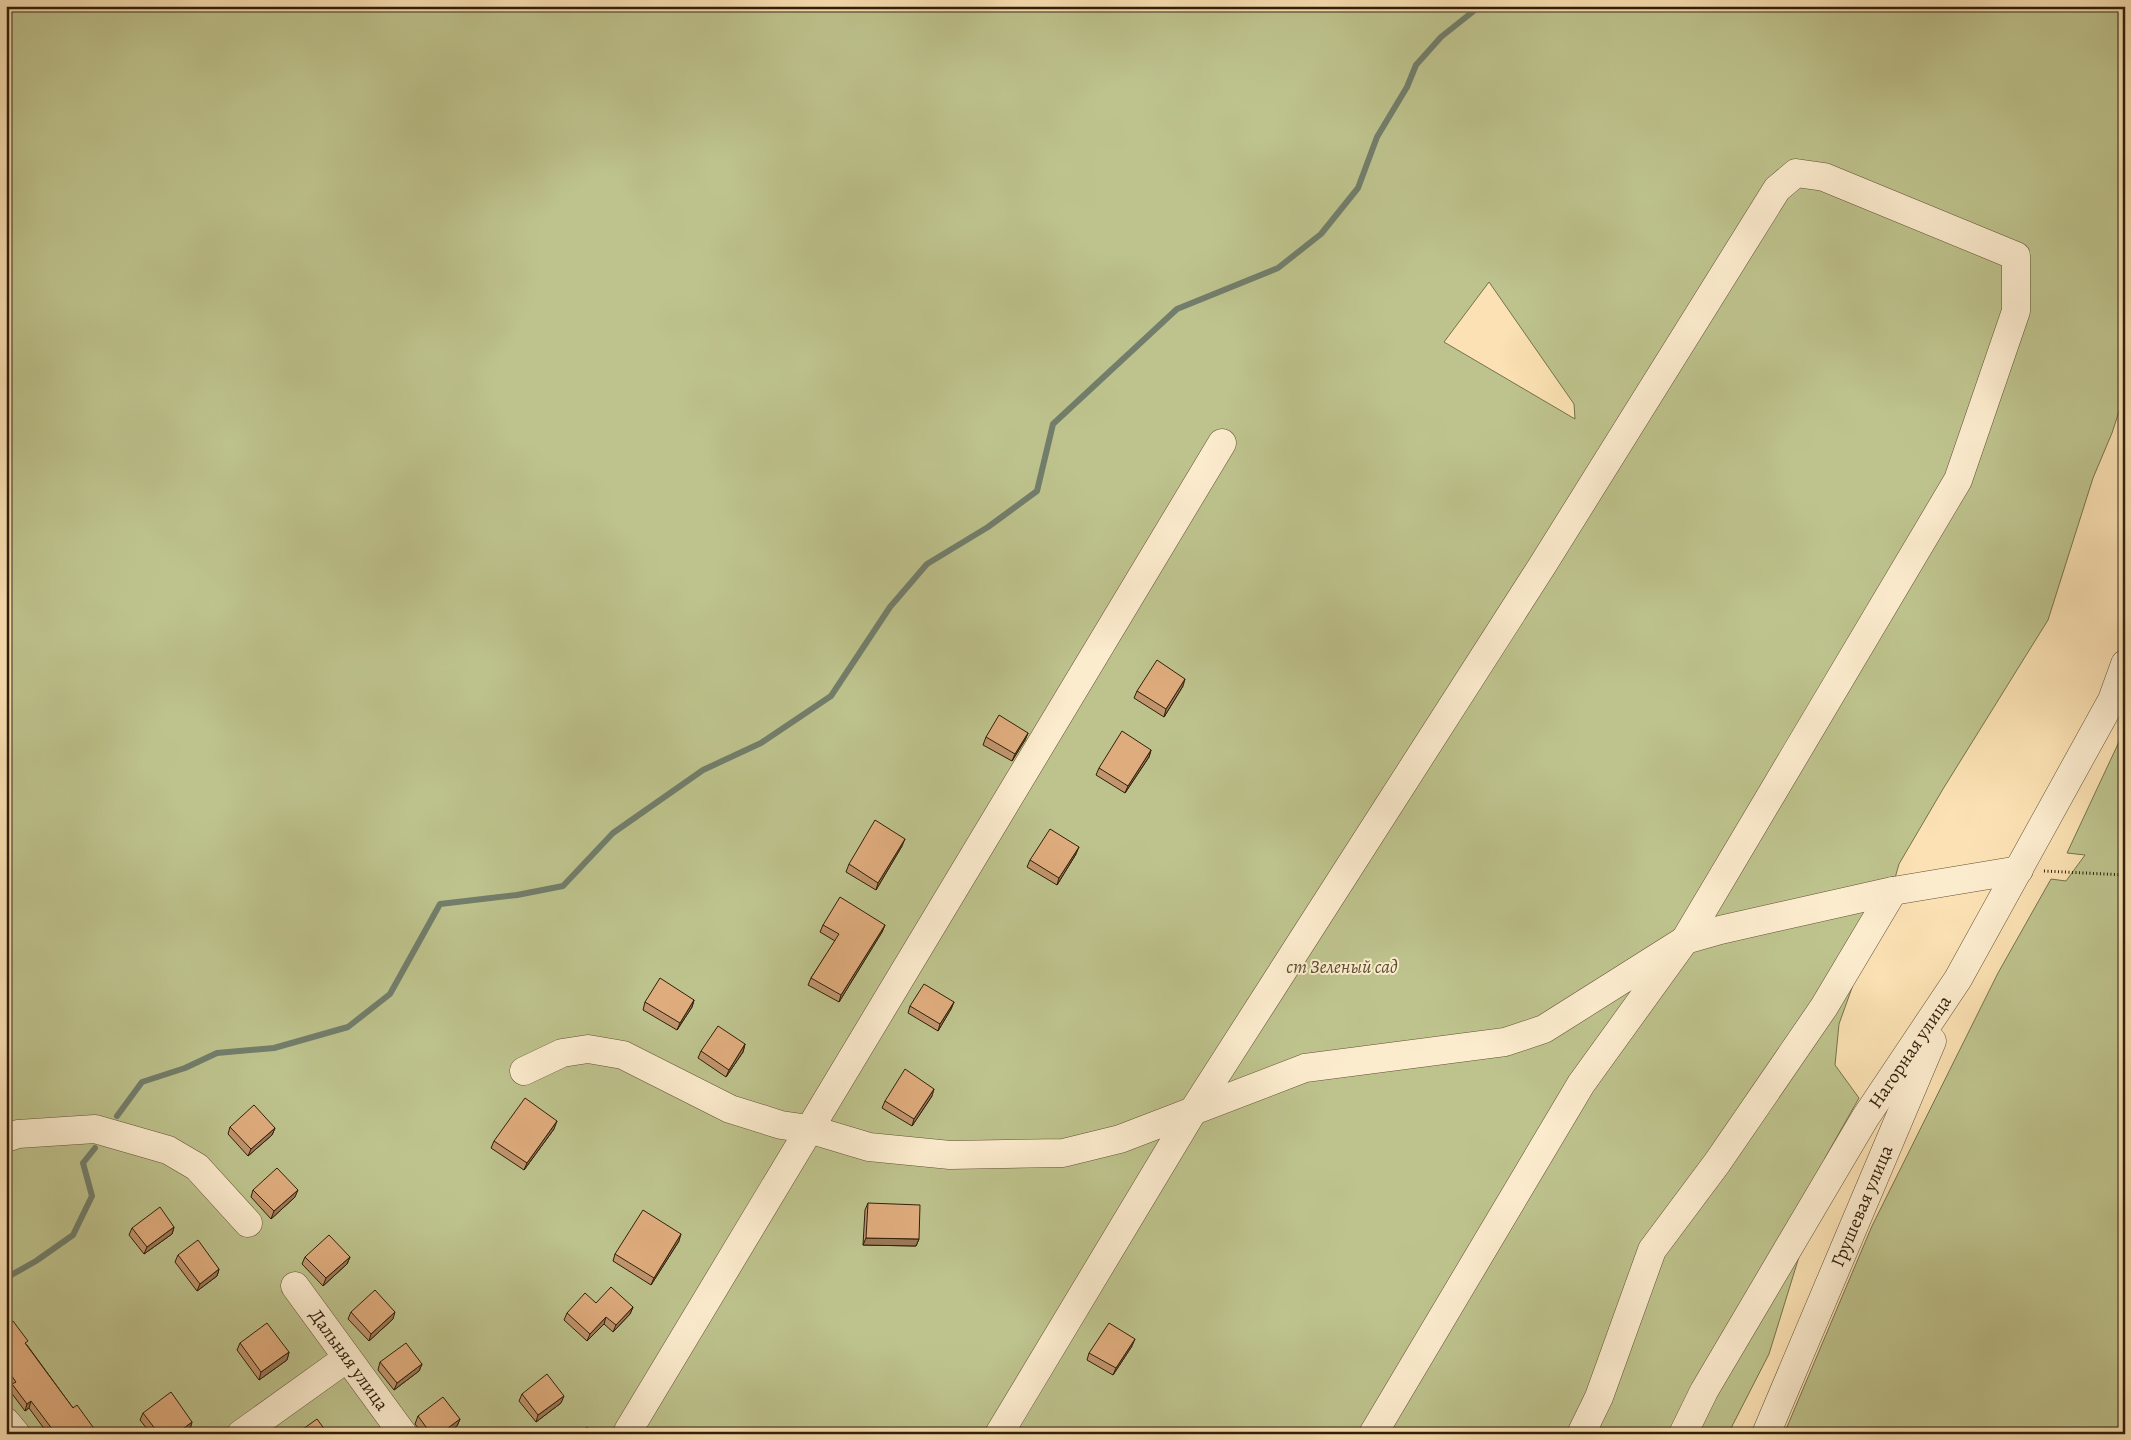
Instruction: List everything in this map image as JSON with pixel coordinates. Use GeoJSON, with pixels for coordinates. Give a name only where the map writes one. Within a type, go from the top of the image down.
{"type":"FeatureCollection","features":[{"type":"Feature","properties":{"kind":"street"},"geometry":{"type":"LineString","coordinates":[[999,1434],[1193,1111],[1542,566],[1777,189],[1796,174],[1824,177],[2016,256],[2016,311],[1958,480],[1685,940],[1581,1084],[1373,1434]]}},
{"type":"Feature","properties":{"kind":"street"},"geometry":{"type":"LineString","coordinates":[[628,1430],[1222,443]]}},
{"type":"Feature","properties":{"kind":"street","name":"Нагорная улица"},"geometry":{"type":"LineString","coordinates":[[1683,1434],[1704,1391],[1866,1118],[1958,979],[2112,700],[2125,664]]}},
{"type":"Feature","properties":{"kind":"street"},"geometry":{"type":"LineString","coordinates":[[524,1071],[562,1053],[588,1048],[623,1056],[730,1109],[781,1125],[809,1129],[869,1147],[950,1155],[1063,1153],[1120,1139],[1305,1068],[1505,1042],[1544,1029],[1685,940],[1720,930],[1893,891],[2019,870]]}},
{"type":"Feature","properties":{"kind":"street"},"geometry":{"type":"LineString","coordinates":[[1581,1434],[1599,1397],[1652,1250],[1717,1164],[1824,1007],[1893,891]]}},
{"type":"Feature","properties":{"kind":"street","name":"Грушевая улица"},"geometry":{"type":"LineString","coordinates":[[1766,1434],[1958,979]]}},
{"type":"Feature","properties":{"kind":"street"},"geometry":{"type":"LineString","coordinates":[[6,1138],[18,1134],[95,1129],[168,1150],[197,1167],[248,1223]]}},
{"type":"Feature","properties":{"kind":"street","name":"Дальняя улица"},"geometry":{"type":"LineString","coordinates":[[295,1286],[403,1434]]}},
{"type":"Feature","properties":{"kind":"street"},"geometry":{"type":"LineString","coordinates":[[241,1434],[347,1358]]}},
{"type":"Feature","properties":{"kind":"street"},"geometry":{"type":"LineString","coordinates":[[6,1422],[16,1434]]}},
{"type":"Feature","properties":{"kind":"path"},"geometry":{"type":"LineString","coordinates":[[2019,870],[2125,875]]}},
{"type":"Feature","properties":{"kind":"green space","name":"ст Зеленый сад"},"geometry":{"type":"Polygon","coordinates":[[[6,6],[2125,6],[2125,393],[2112,433],[2093,478],[2048,620],[1943,789],[1899,864],[1893,885],[1872,932],[1839,1024],[1835,1065],[1859,1098],[1825,1158],[1824,1176],[1769,1354],[1728,1434],[6,1434],[6,6]],[[1489,282],[1444,342],[1575,419],[1574,404],[1489,282]]]}},
{"type":"Feature","properties":{"kind":"green space"},"geometry":{"type":"Polygon","coordinates":[[[2125,729],[2125,1434],[1784,1434],[1872,1226],[1998,973],[2051,879],[2066,881],[2085,855],[2067,853],[2125,729]]]}},
{"type":"Feature","properties":{"kind":"building"},"geometry":{"type":"Polygon","coordinates":[[[1157,660],[1185,679],[1166,709],[1137,691],[1157,660]]]}},
{"type":"Feature","properties":{"kind":"building"},"geometry":{"type":"Polygon","coordinates":[[[999,715],[1028,733],[1015,754],[986,737],[999,715]]]}},
{"type":"Feature","properties":{"kind":"building"},"geometry":{"type":"Polygon","coordinates":[[[1122,731],[1151,750],[1128,786],[1099,768],[1122,731]]]}},
{"type":"Feature","properties":{"kind":"building"},"geometry":{"type":"Polygon","coordinates":[[[875,820],[905,839],[878,883],[849,864],[875,820]]]}},
{"type":"Feature","properties":{"kind":"building"},"geometry":{"type":"Polygon","coordinates":[[[1050,829],[1079,847],[1059,878],[1030,860],[1050,829]]]}},
{"type":"Feature","properties":{"kind":"building"},"geometry":{"type":"Polygon","coordinates":[[[840,897],[885,925],[841,995],[811,978],[839,934],[823,925],[840,897]]]}},
{"type":"Feature","properties":{"kind":"building"},"geometry":{"type":"Polygon","coordinates":[[[660,978],[694,1000],[680,1023],[645,1002],[660,978]]]}},
{"type":"Feature","properties":{"kind":"building"},"geometry":{"type":"Polygon","coordinates":[[[924,984],[954,1002],[940,1024],[910,1006],[924,984]]]}},
{"type":"Feature","properties":{"kind":"building"},"geometry":{"type":"Polygon","coordinates":[[[718,1026],[745,1044],[729,1070],[701,1051],[718,1026]]]}},
{"type":"Feature","properties":{"kind":"building"},"geometry":{"type":"Polygon","coordinates":[[[905,1069],[934,1089],[914,1119],[885,1101],[905,1069]]]}},
{"type":"Feature","properties":{"kind":"building"},"geometry":{"type":"Polygon","coordinates":[[[525,1098],[557,1121],[527,1163],[494,1141],[525,1098]]]}},
{"type":"Feature","properties":{"kind":"building"},"geometry":{"type":"Polygon","coordinates":[[[254,1105],[275,1128],[251,1149],[230,1127],[254,1105]]]}},
{"type":"Feature","properties":{"kind":"building"},"geometry":{"type":"Polygon","coordinates":[[[277,1168],[298,1190],[274,1211],[253,1190],[277,1168]]]}},
{"type":"Feature","properties":{"kind":"building"},"geometry":{"type":"Polygon","coordinates":[[[868,1203],[920,1205],[919,1239],[866,1238],[868,1203]]]}},
{"type":"Feature","properties":{"kind":"building"},"geometry":{"type":"Polygon","coordinates":[[[160,1207],[174,1227],[147,1247],[132,1228],[160,1207]]]}},
{"type":"Feature","properties":{"kind":"building"},"geometry":{"type":"Polygon","coordinates":[[[643,1210],[681,1234],[654,1278],[615,1254],[643,1210]]]}},
{"type":"Feature","properties":{"kind":"building"},"geometry":{"type":"Polygon","coordinates":[[[329,1235],[350,1257],[326,1278],[305,1257],[329,1235]]]}},
{"type":"Feature","properties":{"kind":"building"},"geometry":{"type":"Polygon","coordinates":[[[198,1240],[219,1269],[200,1284],[178,1255],[198,1240]]]}},
{"type":"Feature","properties":{"kind":"building"},"geometry":{"type":"Polygon","coordinates":[[[611,1287],[633,1307],[616,1325],[606,1317],[590,1334],[567,1313],[585,1293],[596,1303],[611,1287]]]}},
{"type":"Feature","properties":{"kind":"building"},"geometry":{"type":"Polygon","coordinates":[[[375,1290],[395,1312],[371,1334],[351,1312],[375,1290]]]}},
{"type":"Feature","properties":{"kind":"building"},"geometry":{"type":"Polygon","coordinates":[[[13,1321],[28,1341],[25,1343],[73,1408],[77,1405],[98,1434],[56,1434],[31,1401],[27,1404],[12,1384],[16,1382],[6,1368],[6,1326],[13,1321]]]}},
{"type":"Feature","properties":{"kind":"building"},"geometry":{"type":"Polygon","coordinates":[[[267,1323],[289,1352],[261,1372],[240,1343],[267,1323]]]}},
{"type":"Feature","properties":{"kind":"building"},"geometry":{"type":"Polygon","coordinates":[[[1109,1323],[1135,1339],[1116,1368],[1089,1353],[1109,1323]]]}},
{"type":"Feature","properties":{"kind":"building"},"geometry":{"type":"Polygon","coordinates":[[[406,1343],[422,1364],[397,1383],[380,1362],[406,1343]]]}},
{"type":"Feature","properties":{"kind":"building"},"geometry":{"type":"Polygon","coordinates":[[[547,1374],[564,1396],[538,1415],[522,1394],[547,1374]]]}},
{"type":"Feature","properties":{"kind":"building"},"geometry":{"type":"Polygon","coordinates":[[[171,1392],[192,1422],[176,1434],[159,1434],[143,1413],[171,1392]]]}},
{"type":"Feature","properties":{"kind":"building"},"geometry":{"type":"Polygon","coordinates":[[[443,1397],[460,1419],[440,1434],[431,1434],[418,1416],[443,1397]]]}},
{"type":"Feature","properties":{"kind":"building"},"geometry":{"type":"Polygon","coordinates":[[[317,1419],[328,1434],[296,1434],[317,1419]]]}},
{"type":"Feature","properties":{"kind":"building"},"geometry":{"type":"Polygon","coordinates":[[[587,1427],[594,1434],[579,1434],[587,1427]]]}},
{"type":"Feature","properties":{"kind":"waterway"},"geometry":{"type":"LineString","coordinates":[[117,1116],[142,1082],[185,1068],[217,1053],[274,1048],[348,1027],[390,994],[440,904],[517,895],[563,886],[613,833],[703,770],[761,743],[831,696],[890,607],[927,564],[988,527],[1037,491],[1053,424],[1177,309],[1278,268],[1321,234],[1358,188],[1377,137],[1407,87],[1416,65],[1441,37],[1480,6]]}},
{"type":"Feature","properties":{"kind":"waterway"},"geometry":{"type":"LineString","coordinates":[[6,1278],[36,1261],[73,1235],[92,1196],[83,1163],[95,1148]]}}]}
